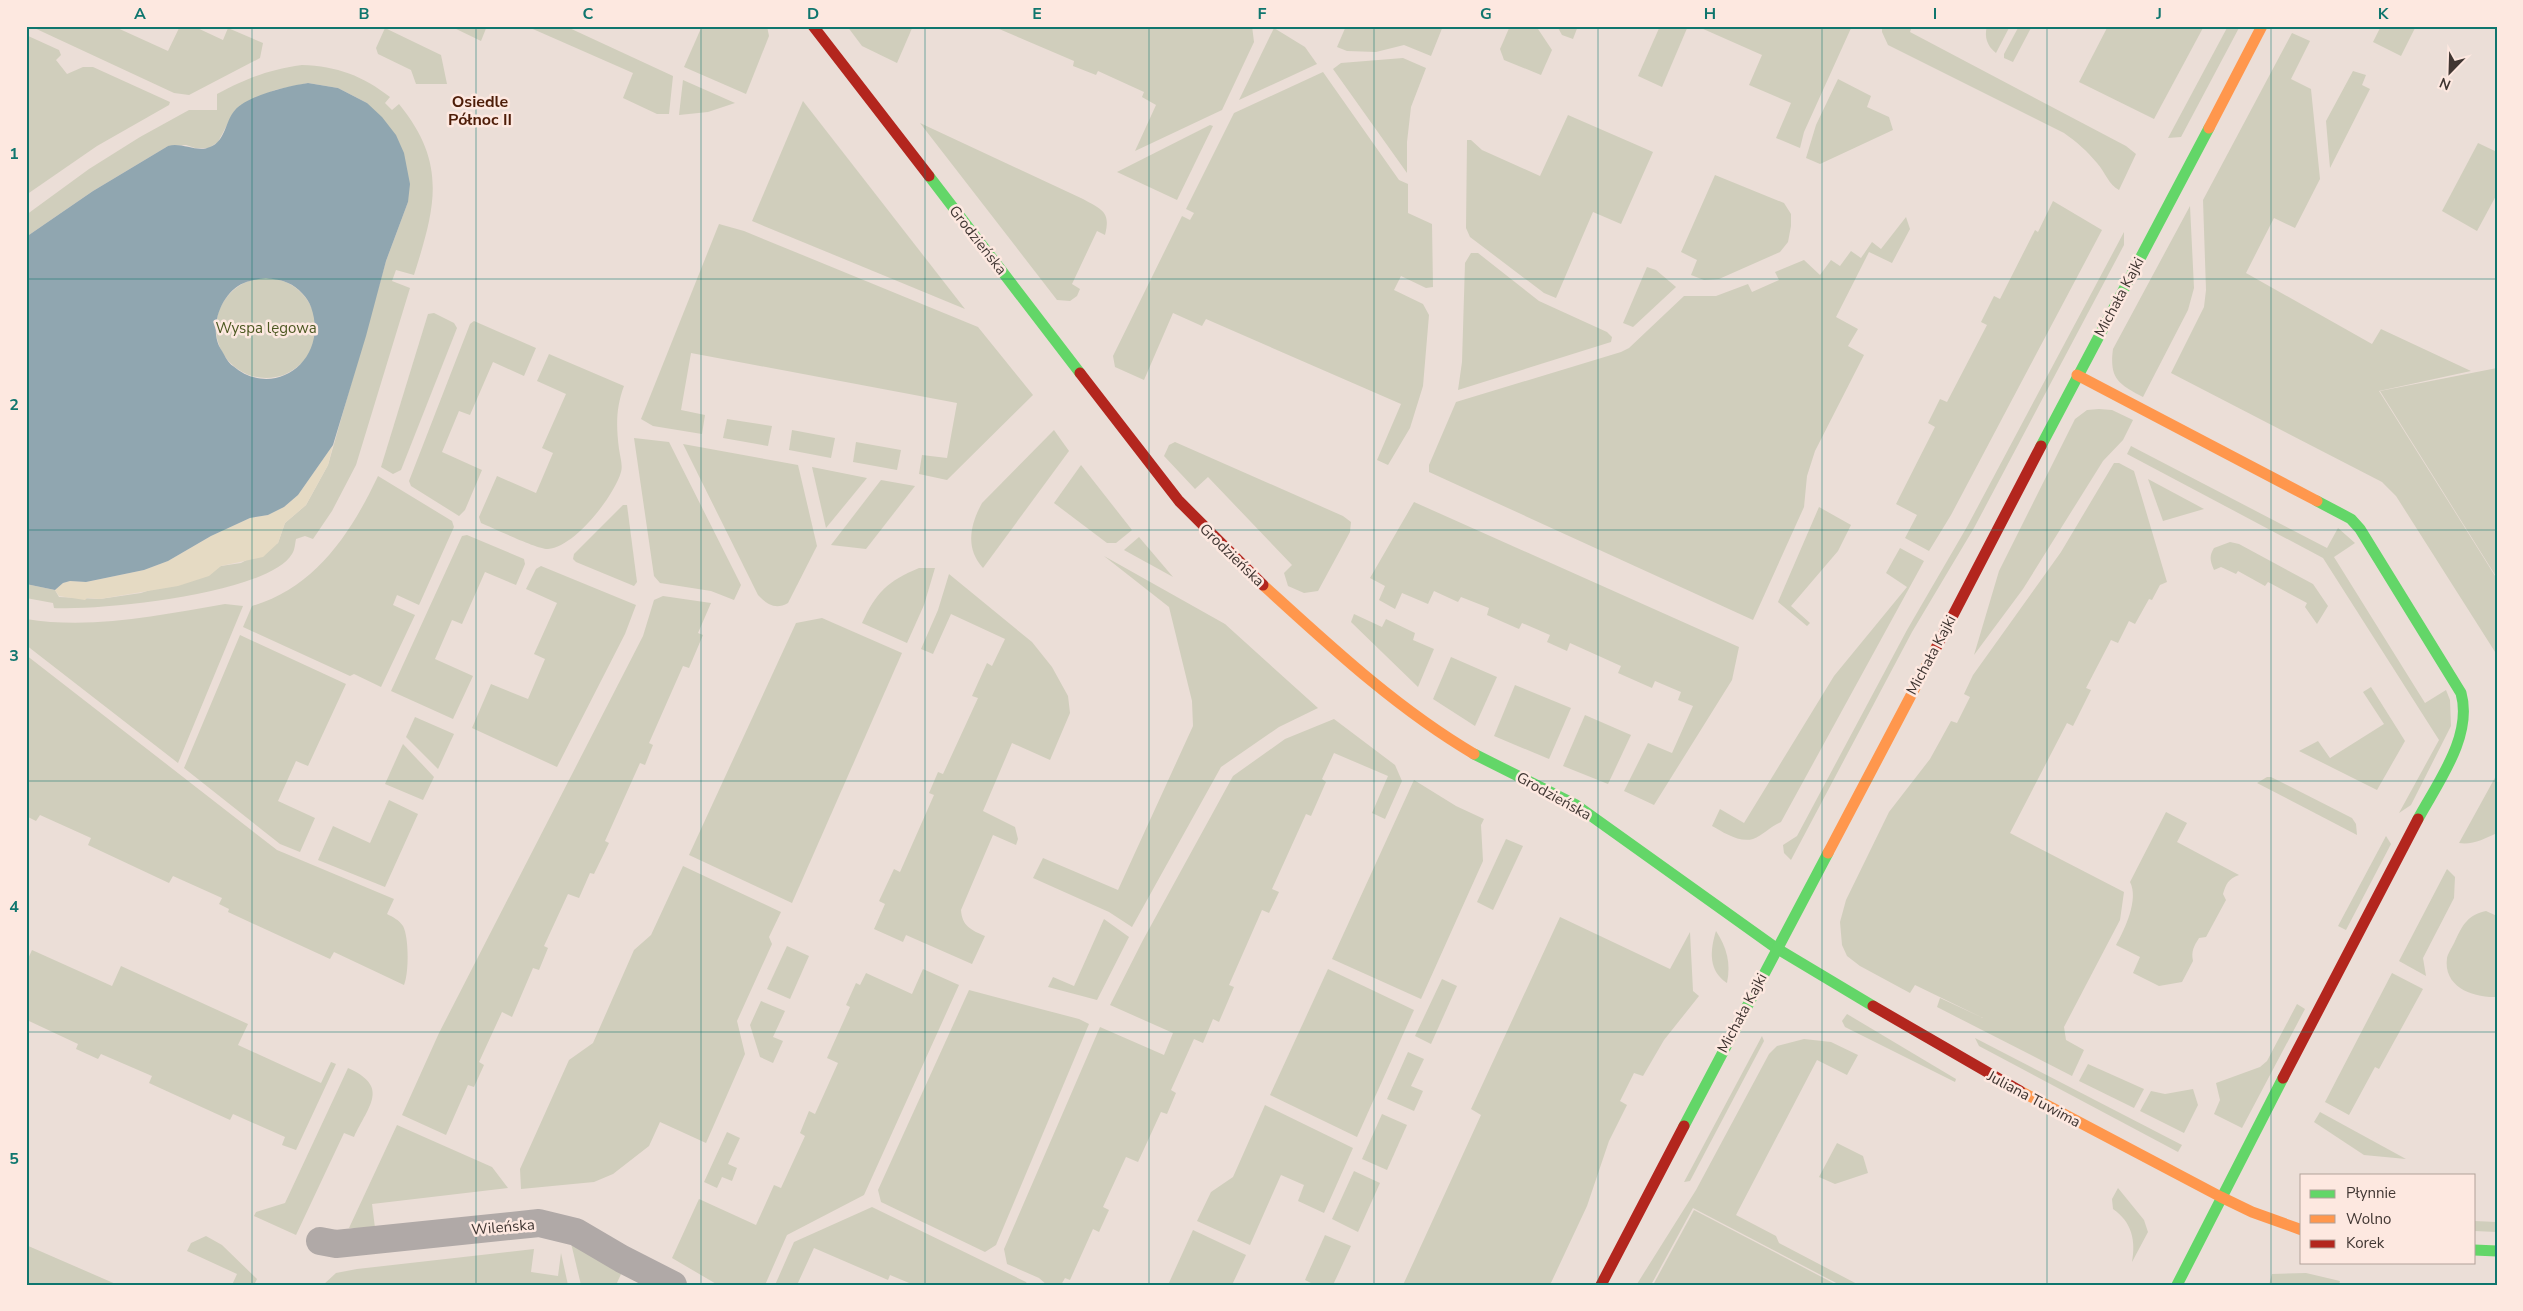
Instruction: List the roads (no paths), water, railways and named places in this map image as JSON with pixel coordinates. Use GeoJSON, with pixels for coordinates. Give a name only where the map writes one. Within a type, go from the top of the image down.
{"type":"FeatureCollection","features":[{"type":"Feature","properties":{"kind":"street","name":"Grodzieńska"},"geometry":{"type":"LineString","coordinates":[[813,26],[1167,487],[1234,558],[1378,687],[1433,730],[1476,755],[1576,805],[1776,948]]}},
{"type":"Feature","properties":{"kind":"street","name":"Michała Kajki"},"geometry":{"type":"LineString","coordinates":[[1601,1285],[1776,948],[2262,26]]}},
{"type":"Feature","properties":{"kind":"street"},"geometry":{"type":"LineString","coordinates":[[2078,375],[2351,518],[2360,529],[2461,693],[2465,706],[2465,720],[2458,743],[2177,1285]]}},
{"type":"Feature","properties":{"kind":"street","name":"Juliana Tuwima"},"geometry":{"type":"LineString","coordinates":[[1776,948],[1990,1076],[2252,1212],[2300,1229]]}},
{"type":"Feature","properties":{"kind":"street","name":"Wileńska"},"geometry":{"type":"LineString","coordinates":[[320,1241],[336,1244],[539,1223],[576,1232],[622,1259],[673,1285]]}},
{"type":"Feature","properties":{"kind":"street"},"geometry":{"type":"LineString","coordinates":[[2476,1250],[2497,1251]]}},
{"type":"Feature","properties":{"kind":"water"},"geometry":{"type":"Polygon","coordinates":[[[308,83],[338,88],[367,103],[382,117],[396,135],[404,153],[410,184],[408,202],[386,261],[366,336],[333,445],[298,495],[284,507],[268,515],[250,518],[211,536],[168,561],[144,570],[86,582],[70,581],[63,583],[55,590],[26,584],[26,237],[93,191],[168,146],[179,145],[205,149],[215,144],[222,136],[235,110],[250,100],[269,92],[308,83]],[[266,278],[244,283],[229,294],[223,303],[216,323],[218,342],[231,365],[249,376],[265,379],[281,377],[294,370],[305,358],[313,344],[315,326],[311,307],[302,293],[288,283],[266,278]]]}},
{"type":"Feature","properties":{"kind":"district","name":"Osiedle Północ II"},"geometry":{"type":"Point","coordinates":[480,110]}},
{"type":"Feature","properties":{"kind":"park label","name":"Wyspa lęgowa"},"geometry":{"type":"Point","coordinates":[266,328]}}]}
